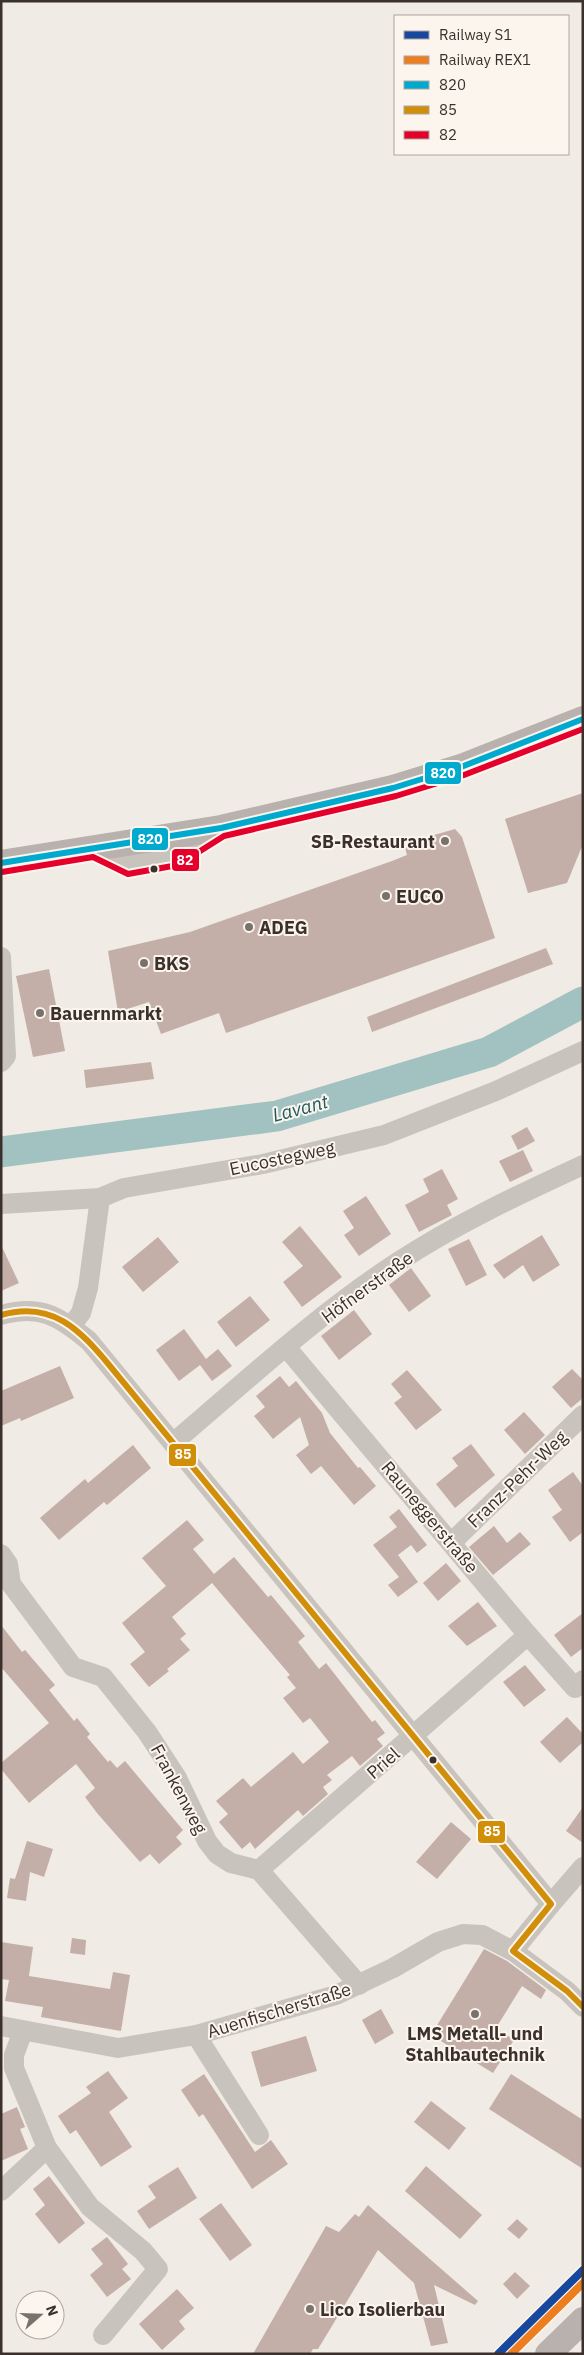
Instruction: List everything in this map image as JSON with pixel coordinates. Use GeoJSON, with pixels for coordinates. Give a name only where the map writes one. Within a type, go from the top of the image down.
{"type":"FeatureCollection","features":[{"type":"Feature","properties":{"kind":"main road"},"geometry":{"type":"LineString","coordinates":[[1,863],[38,859],[221,828],[393,788],[461,767],[583,719]]}},
{"type":"Feature","properties":{"kind":"main road"},"geometry":{"type":"LineString","coordinates":[[548,2354],[583,2320]]}},
{"type":"Feature","properties":{"kind":"street"},"geometry":{"type":"LineString","coordinates":[[1,957],[6,1056],[1,1062]]}},
{"type":"Feature","properties":{"kind":"street","name":"Eucostegweg"},"geometry":{"type":"LineString","coordinates":[[1,1204],[100,1198],[124,1188],[264,1164],[384,1135],[496,1091],[583,1051]]}},
{"type":"Feature","properties":{"kind":"street","name":"Höfnerstraße"},"geometry":{"type":"LineString","coordinates":[[173,1443],[286,1347],[398,1262],[498,1205],[583,1165]]}},
{"type":"Feature","properties":{"kind":"street"},"geometry":{"type":"LineString","coordinates":[[71,1326],[81,1313],[88,1288],[100,1198]]}},
{"type":"Feature","properties":{"kind":"street"},"geometry":{"type":"LineString","coordinates":[[1,1315],[31,1309],[43,1312],[71,1326],[89,1341],[551,1904]]}},
{"type":"Feature","properties":{"kind":"street","name":"Rauneggerstraße"},"geometry":{"type":"LineString","coordinates":[[286,1347],[452,1542],[528,1635],[579,1684]]}},
{"type":"Feature","properties":{"kind":"street","name":"Franz-Pehr-Weg"},"geometry":{"type":"LineString","coordinates":[[452,1542],[583,1415]]}},
{"type":"Feature","properties":{"kind":"street","name":"Frankenweg"},"geometry":{"type":"LineString","coordinates":[[1,1554],[8,1564],[11,1584],[73,1667],[104,1677],[147,1732],[177,1778],[207,1842],[218,1854],[231,1863],[260,1870]]}},
{"type":"Feature","properties":{"kind":"street","name":"Priel"},"geometry":{"type":"LineString","coordinates":[[260,1870],[528,1635]]}},
{"type":"Feature","properties":{"kind":"street"},"geometry":{"type":"LineString","coordinates":[[513,1951],[583,1867]]}},
{"type":"Feature","properties":{"kind":"street"},"geometry":{"type":"LineString","coordinates":[[260,1870],[359,1985]]}},
{"type":"Feature","properties":{"kind":"street","name":"Auenfischerstraße"},"geometry":{"type":"LineString","coordinates":[[1,2026],[118,2048],[196,2035],[336,1995],[455,1935],[482,1935],[513,1951],[567,1991],[583,2007]]}},
{"type":"Feature","properties":{"kind":"street"},"geometry":{"type":"LineString","coordinates":[[23,2031],[14,2055],[14,2068],[47,2148],[90,2207],[143,2251],[158,2269],[103,2335]]}},
{"type":"Feature","properties":{"kind":"street"},"geometry":{"type":"LineString","coordinates":[[196,2035],[259,2135]]}},
{"type":"Feature","properties":{"kind":"street"},"geometry":{"type":"LineString","coordinates":[[1,2191],[47,2148]]}},
{"type":"Feature","properties":{"kind":"building"},"geometry":{"type":"Polygon","coordinates":[[[583,793],[583,844],[567,883],[528,893],[505,819],[583,793]]]}},
{"type":"Feature","properties":{"kind":"building","name":"EUCO"},"geometry":{"type":"Polygon","coordinates":[[[455,829],[462,837],[495,938],[226,1033],[219,1013],[161,1034],[149,1002],[118,1012],[108,951],[190,932],[392,861],[407,855],[405,848],[427,837],[455,829]]]}},
{"type":"Feature","properties":{"kind":"building"},"geometry":{"type":"Polygon","coordinates":[[[546,948],[553,964],[372,1032],[367,1017],[546,948]]]}},
{"type":"Feature","properties":{"kind":"building","name":"Bauernmarkt"},"geometry":{"type":"Polygon","coordinates":[[[49,969],[65,1051],[33,1057],[16,976],[49,969]]]}},
{"type":"Feature","properties":{"kind":"building"},"geometry":{"type":"Polygon","coordinates":[[[151,1062],[154,1079],[86,1088],[84,1070],[151,1062]]]}},
{"type":"Feature","properties":{"kind":"building"},"geometry":{"type":"Polygon","coordinates":[[[527,1127],[535,1141],[518,1150],[511,1136],[527,1127]]]}},
{"type":"Feature","properties":{"kind":"building"},"geometry":{"type":"Polygon","coordinates":[[[523,1150],[533,1171],[510,1182],[499,1161],[523,1150]]]}},
{"type":"Feature","properties":{"kind":"building"},"geometry":{"type":"Polygon","coordinates":[[[442,1169],[458,1199],[447,1205],[452,1215],[419,1232],[405,1205],[429,1192],[423,1179],[442,1169]]]}},
{"type":"Feature","properties":{"kind":"building"},"geometry":{"type":"Polygon","coordinates":[[[366,1196],[391,1234],[359,1256],[344,1235],[354,1228],[343,1211],[366,1196]]]}},
{"type":"Feature","properties":{"kind":"building"},"geometry":{"type":"Polygon","coordinates":[[[300,1226],[342,1277],[302,1307],[283,1282],[303,1266],[282,1242],[300,1226]]]}},
{"type":"Feature","properties":{"kind":"building"},"geometry":{"type":"Polygon","coordinates":[[[542,1235],[560,1265],[533,1282],[523,1265],[504,1279],[493,1265],[542,1235]]]}},
{"type":"Feature","properties":{"kind":"building"},"geometry":{"type":"Polygon","coordinates":[[[158,1237],[179,1262],[143,1292],[122,1267],[158,1237]]]}},
{"type":"Feature","properties":{"kind":"building"},"geometry":{"type":"Polygon","coordinates":[[[469,1239],[487,1275],[466,1286],[448,1249],[469,1239]]]}},
{"type":"Feature","properties":{"kind":"building"},"geometry":{"type":"Polygon","coordinates":[[[1,1245],[19,1283],[1,1291],[1,1245]]]}},
{"type":"Feature","properties":{"kind":"building"},"geometry":{"type":"Polygon","coordinates":[[[411,1268],[431,1296],[409,1312],[389,1285],[411,1268]]]}},
{"type":"Feature","properties":{"kind":"building"},"geometry":{"type":"Polygon","coordinates":[[[250,1296],[270,1320],[236,1347],[217,1322],[250,1296]]]}},
{"type":"Feature","properties":{"kind":"building"},"geometry":{"type":"Polygon","coordinates":[[[354,1310],[372,1334],[339,1360],[321,1336],[354,1310]]]}},
{"type":"Feature","properties":{"kind":"building"},"geometry":{"type":"Polygon","coordinates":[[[184,1329],[206,1359],[218,1349],[232,1366],[212,1381],[200,1365],[179,1381],[156,1350],[184,1329]]]}},
{"type":"Feature","properties":{"kind":"building"},"geometry":{"type":"Polygon","coordinates":[[[60,1366],[74,1398],[21,1421],[20,1418],[1,1426],[1,1391],[60,1366]]]}},
{"type":"Feature","properties":{"kind":"building"},"geometry":{"type":"Polygon","coordinates":[[[572,1369],[583,1380],[583,1398],[571,1408],[552,1387],[572,1369]]]}},
{"type":"Feature","properties":{"kind":"building"},"geometry":{"type":"Polygon","coordinates":[[[407,1370],[442,1410],[416,1430],[394,1403],[402,1397],[391,1384],[407,1370]]]}},
{"type":"Feature","properties":{"kind":"building"},"geometry":{"type":"Polygon","coordinates":[[[280,1376],[289,1387],[296,1381],[322,1413],[330,1433],[358,1468],[360,1467],[376,1486],[354,1505],[321,1466],[311,1474],[296,1455],[309,1445],[300,1417],[273,1439],[254,1416],[265,1407],[256,1396],[280,1376]]]}},
{"type":"Feature","properties":{"kind":"building"},"geometry":{"type":"Polygon","coordinates":[[[524,1412],[545,1435],[525,1454],[504,1430],[524,1412]]]}},
{"type":"Feature","properties":{"kind":"building"},"geometry":{"type":"Polygon","coordinates":[[[471,1444],[495,1475],[455,1508],[436,1484],[458,1466],[452,1458],[471,1444]]]}},
{"type":"Feature","properties":{"kind":"building"},"geometry":{"type":"Polygon","coordinates":[[[133,1445],[151,1468],[107,1505],[104,1502],[59,1540],[40,1518],[85,1479],[88,1483],[133,1445]]]}},
{"type":"Feature","properties":{"kind":"building"},"geometry":{"type":"Polygon","coordinates":[[[573,1472],[583,1486],[583,1532],[570,1542],[552,1517],[562,1510],[548,1490],[573,1472]]]}},
{"type":"Feature","properties":{"kind":"building"},"geometry":{"type":"Polygon","coordinates":[[[399,1509],[427,1545],[417,1553],[411,1545],[398,1555],[418,1582],[398,1597],[388,1585],[399,1577],[373,1545],[397,1527],[389,1517],[399,1509]]]}},
{"type":"Feature","properties":{"kind":"building"},"geometry":{"type":"Polygon","coordinates":[[[187,1520],[204,1540],[193,1549],[214,1574],[234,1557],[268,1597],[271,1595],[305,1636],[298,1642],[319,1669],[326,1663],[372,1722],[375,1720],[385,1733],[377,1739],[383,1746],[360,1766],[352,1756],[327,1775],[332,1780],[323,1787],[328,1794],[303,1816],[298,1810],[255,1849],[250,1842],[242,1849],[219,1822],[228,1814],[216,1801],[243,1778],[251,1787],[293,1752],[303,1764],[329,1742],[310,1718],[303,1723],[283,1698],[296,1688],[287,1677],[290,1675],[212,1583],[172,1617],[186,1634],[180,1639],[190,1650],[167,1669],[169,1671],[149,1687],[130,1664],[145,1652],[122,1623],[166,1586],[142,1558],[187,1520]]]}},
{"type":"Feature","properties":{"kind":"building"},"geometry":{"type":"Polygon","coordinates":[[[494,1526],[507,1543],[520,1532],[531,1544],[493,1575],[469,1547],[494,1526]]]}},
{"type":"Feature","properties":{"kind":"building"},"geometry":{"type":"Polygon","coordinates":[[[446,1563],[461,1581],[438,1601],[423,1583],[446,1563]]]}},
{"type":"Feature","properties":{"kind":"building"},"geometry":{"type":"Polygon","coordinates":[[[478,1602],[497,1626],[467,1646],[448,1626],[478,1602]]]}},
{"type":"Feature","properties":{"kind":"building"},"geometry":{"type":"Polygon","coordinates":[[[583,1613],[583,1648],[571,1657],[554,1635],[583,1613]]]}},
{"type":"Feature","properties":{"kind":"building"},"geometry":{"type":"Polygon","coordinates":[[[1,1625],[22,1652],[25,1650],[55,1685],[49,1690],[74,1721],[77,1718],[90,1734],[87,1737],[108,1762],[110,1760],[117,1768],[125,1761],[183,1830],[176,1837],[182,1844],[159,1864],[150,1854],[140,1862],[97,1813],[85,1797],[95,1788],[76,1764],[29,1803],[1,1769],[1,1763],[49,1723],[1,1667],[1,1625]]]}},
{"type":"Feature","properties":{"kind":"building"},"geometry":{"type":"Polygon","coordinates":[[[525,1665],[546,1690],[524,1707],[503,1682],[525,1665]]]}},
{"type":"Feature","properties":{"kind":"building"},"geometry":{"type":"Polygon","coordinates":[[[567,1717],[583,1734],[583,1742],[560,1763],[540,1742],[567,1717]]]}},
{"type":"Feature","properties":{"kind":"building"},"geometry":{"type":"Polygon","coordinates":[[[583,1807],[583,1843],[566,1831],[583,1807]]]}},
{"type":"Feature","properties":{"kind":"building"},"geometry":{"type":"Polygon","coordinates":[[[451,1822],[471,1839],[437,1879],[416,1862],[451,1822]]]}},
{"type":"Feature","properties":{"kind":"building"},"geometry":{"type":"Polygon","coordinates":[[[27,1841],[53,1849],[44,1877],[30,1872],[26,1901],[7,1898],[10,1878],[15,1879],[27,1841]]]}},
{"type":"Feature","properties":{"kind":"building"},"geometry":{"type":"Polygon","coordinates":[[[72,1938],[86,1940],[85,1955],[70,1953],[72,1938]]]}},
{"type":"Feature","properties":{"kind":"building"},"geometry":{"type":"Polygon","coordinates":[[[1,1942],[33,1947],[29,1976],[110,1989],[113,1972],[130,1975],[121,2031],[41,2017],[43,2007],[5,2001],[9,1980],[1,1979],[1,1942]]]}},
{"type":"Feature","properties":{"kind":"building"},"geometry":{"type":"Polygon","coordinates":[[[484,1949],[507,1961],[546,1990],[541,1999],[522,1986],[496,2028],[514,2040],[493,2073],[431,2035],[484,1949]]]}},
{"type":"Feature","properties":{"kind":"building"},"geometry":{"type":"Polygon","coordinates":[[[381,2009],[394,2033],[375,2044],[362,2020],[381,2009]]]}},
{"type":"Feature","properties":{"kind":"building"},"geometry":{"type":"Polygon","coordinates":[[[306,2036],[317,2071],[261,2087],[251,2052],[306,2036]]]}},
{"type":"Feature","properties":{"kind":"building"},"geometry":{"type":"Polygon","coordinates":[[[108,2071],[128,2098],[109,2112],[132,2147],[101,2167],[76,2130],[70,2134],[58,2116],[91,2093],[86,2087],[108,2071]]]}},
{"type":"Feature","properties":{"kind":"building"},"geometry":{"type":"Polygon","coordinates":[[[204,2074],[255,2152],[271,2140],[288,2164],[252,2189],[203,2114],[199,2117],[181,2090],[204,2074]]]}},
{"type":"Feature","properties":{"kind":"building"},"geometry":{"type":"Polygon","coordinates":[[[511,2074],[583,2120],[583,2169],[489,2109],[511,2074]]]}},
{"type":"Feature","properties":{"kind":"building"},"geometry":{"type":"Polygon","coordinates":[[[431,2101],[466,2128],[449,2150],[414,2122],[431,2101]]]}},
{"type":"Feature","properties":{"kind":"building"},"geometry":{"type":"Polygon","coordinates":[[[17,2107],[25,2127],[20,2129],[28,2149],[1,2161],[1,2114],[17,2107]]]}},
{"type":"Feature","properties":{"kind":"building"},"geometry":{"type":"Polygon","coordinates":[[[426,2166],[482,2215],[460,2239],[405,2191],[426,2166]]]}},
{"type":"Feature","properties":{"kind":"building"},"geometry":{"type":"Polygon","coordinates":[[[178,2167],[197,2198],[149,2229],[137,2211],[156,2198],[148,2186],[178,2167]]]}},
{"type":"Feature","properties":{"kind":"building"},"geometry":{"type":"Polygon","coordinates":[[[49,2176],[85,2223],[59,2244],[35,2214],[45,2205],[33,2189],[49,2176]]]}},
{"type":"Feature","properties":{"kind":"building"},"geometry":{"type":"Polygon","coordinates":[[[221,2203],[252,2245],[230,2261],[199,2219],[221,2203]]]}},
{"type":"Feature","properties":{"kind":"building"},"geometry":{"type":"Polygon","coordinates":[[[368,2205],[478,2301],[475,2305],[434,2285],[448,2343],[431,2346],[414,2283],[378,2250],[318,2349],[313,2349],[310,2354],[253,2354],[326,2226],[339,2232],[355,2214],[359,2217],[368,2205]]]}},
{"type":"Feature","properties":{"kind":"building"},"geometry":{"type":"Polygon","coordinates":[[[517,2219],[528,2229],[519,2239],[507,2229],[517,2219]]]}},
{"type":"Feature","properties":{"kind":"building"},"geometry":{"type":"Polygon","coordinates":[[[107,2237],[128,2264],[122,2269],[131,2279],[107,2297],[90,2275],[103,2264],[91,2249],[107,2237]]]}},
{"type":"Feature","properties":{"kind":"building"},"geometry":{"type":"Polygon","coordinates":[[[515,2272],[530,2286],[517,2299],[503,2284],[515,2272]]]}},
{"type":"Feature","properties":{"kind":"building"},"geometry":{"type":"Polygon","coordinates":[[[177,2289],[194,2308],[179,2321],[185,2329],[162,2350],[139,2324],[177,2289]]]}},
{"type":"Feature","properties":{"kind":"waterway","name":"Lavant"},"geometry":{"type":"LineString","coordinates":[[1,1152],[277,1116],[489,1052],[583,1002]]}},
{"type":"Feature","properties":{"kind":"rail line","name":"S1"},"geometry":{"type":"LineString","coordinates":[[498,2354],[583,2270]]}},
{"type":"Feature","properties":{"kind":"rail line","name":"REX1"},"geometry":{"type":"LineString","coordinates":[[511,2354],[583,2283]]}},
{"type":"Feature","properties":{"kind":"transit line","name":"820"},"geometry":{"type":"LineString","coordinates":[[1,863],[221,828],[393,788],[461,767],[583,719]]}},
{"type":"Feature","properties":{"kind":"transit line","name":"82"},"geometry":{"type":"LineString","coordinates":[[2,872],[93,857],[128,874],[178,865],[224,836],[396,796],[464,775],[583,729]]}},
{"type":"Feature","properties":{"kind":"transit line","name":"85"},"geometry":{"type":"LineString","coordinates":[[1,1315],[19,1311],[35,1312],[50,1315],[63,1321],[76,1330],[110,1366],[551,1904],[513,1951],[567,1991],[583,2007]]}},
{"type":"Feature","properties":{"kind":"place","name":"SB-Restaurant"},"geometry":{"type":"Point","coordinates":[445,841]}},
{"type":"Feature","properties":{"kind":"place","name":"EUCO"},"geometry":{"type":"Point","coordinates":[386,896]}},
{"type":"Feature","properties":{"kind":"place","name":"ADEG"},"geometry":{"type":"Point","coordinates":[249,927]}},
{"type":"Feature","properties":{"kind":"place","name":"BKS"},"geometry":{"type":"Point","coordinates":[144,963]}},
{"type":"Feature","properties":{"kind":"place","name":"Bauernmarkt"},"geometry":{"type":"Point","coordinates":[40,1013]}},
{"type":"Feature","properties":{"kind":"place","name":"LMS Metall- und Stahlbautechnik"},"geometry":{"type":"Point","coordinates":[475,2014]}},
{"type":"Feature","properties":{"kind":"place","name":"Lico Isolierbau"},"geometry":{"type":"Point","coordinates":[310,2309]}}]}
